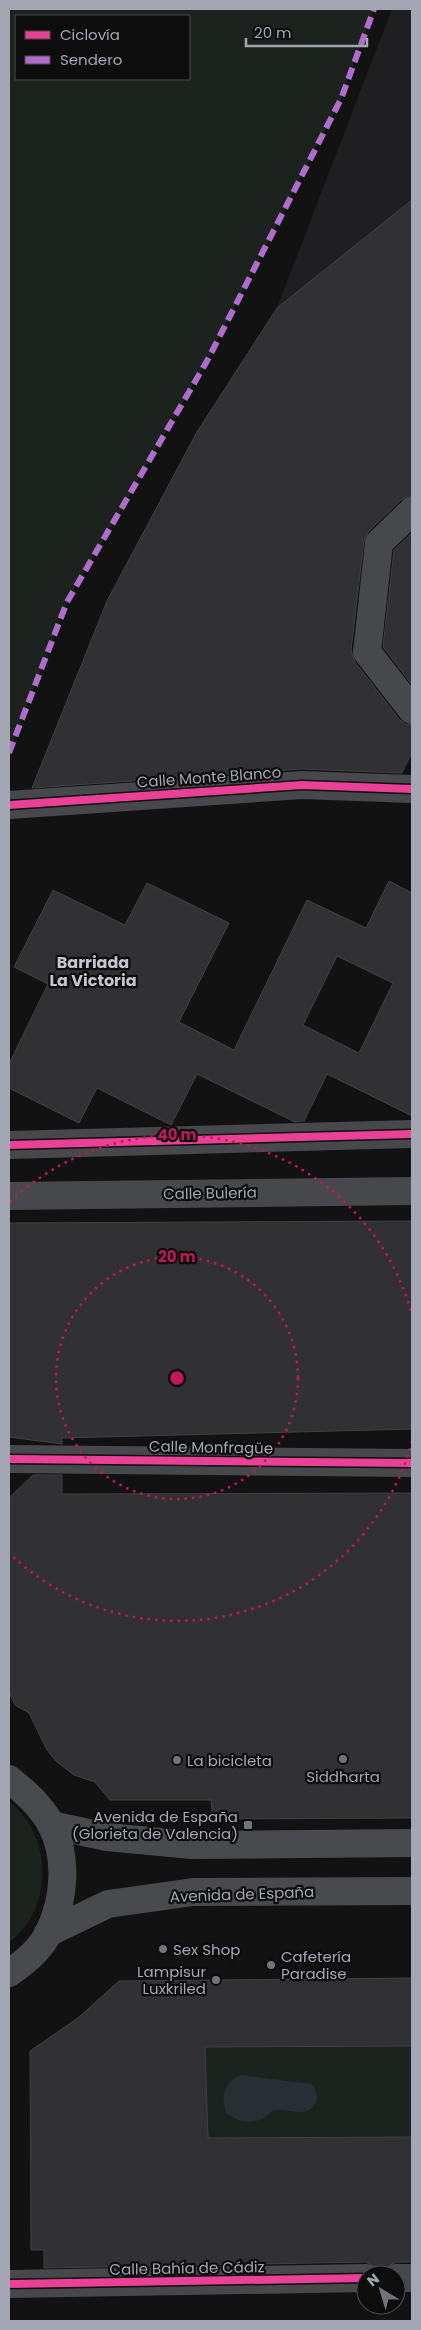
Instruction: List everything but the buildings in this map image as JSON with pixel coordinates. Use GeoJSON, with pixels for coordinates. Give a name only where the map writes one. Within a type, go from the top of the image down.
{"type":"FeatureCollection","features":[{"type":"Feature","properties":{"kind":"main road"},"geometry":{"type":"LineString","coordinates":[[9,1779],[32,1798],[51,1825],[62,1860],[61,1898],[48,1933],[26,1961],[9,1973]]}},
{"type":"Feature","properties":{"kind":"main road"},"geometry":{"type":"LineString","coordinates":[[51,1825],[107,1837],[192,1845],[412,1843]]}},
{"type":"Feature","properties":{"kind":"main road","name":"Avenida de España"},"geometry":{"type":"LineString","coordinates":[[48,1933],[108,1904],[193,1892],[412,1891]]}},
{"type":"Feature","properties":{"kind":"street"},"geometry":{"type":"LineString","coordinates":[[412,512],[379,543],[367,652],[412,710]]}},
{"type":"Feature","properties":{"kind":"street","name":"Calle Monte Blanco"},"geometry":{"type":"LineString","coordinates":[[9,805],[302,785],[412,789]]}},
{"type":"Feature","properties":{"kind":"street"},"geometry":{"type":"LineString","coordinates":[[9,1145],[412,1134]]}},
{"type":"Feature","properties":{"kind":"street","name":"Calle Bulería"},"geometry":{"type":"LineString","coordinates":[[9,1196],[412,1191]]}},
{"type":"Feature","properties":{"kind":"street","name":"Calle Monfragüe"},"geometry":{"type":"LineString","coordinates":[[9,1459],[412,1463]]}},
{"type":"Feature","properties":{"kind":"street","name":"Calle Bahía de Cádiz"},"geometry":{"type":"LineString","coordinates":[[9,2284],[356,2278]]}},
{"type":"Feature","properties":{"kind":"shaded area"},"geometry":{"type":"Polygon","coordinates":[[[9,9],[374,9],[341,99],[207,361],[67,602],[9,753],[9,9]]]}},
{"type":"Feature","properties":{"kind":"shaded area"},"geometry":{"type":"Polygon","coordinates":[[[392,9],[412,9],[412,200],[277,308],[392,9]]]}},
{"type":"Feature","properties":{"kind":"shaded area"},"geometry":{"type":"Polygon","coordinates":[[[9,1802],[23,1816],[34,1833],[40,1852],[42,1872],[40,1892],[34,1911],[24,1928],[9,1942],[9,1802]]]}},
{"type":"Feature","properties":{"kind":"shaded area"},"geometry":{"type":"Polygon","coordinates":[[[412,2046],[412,2137],[208,2138],[205,2047],[412,2046]]]}},
{"type":"Feature","properties":{"kind":"shaded area"},"geometry":{"type":"Polygon","coordinates":[[[240,2075],[311,2084],[317,2095],[316,2102],[307,2111],[278,2110],[272,2111],[256,2121],[241,2121],[226,2113],[224,2101],[227,2086],[240,2075]]]}},
{"type":"Feature","properties":{"kind":"marked path"},"geometry":{"type":"LineString","coordinates":[[9,753],[67,602],[207,361],[341,99],[374,9]]}},
{"type":"Feature","properties":{"kind":"cycle path"},"geometry":{"type":"LineString","coordinates":[[9,805],[302,785],[412,789]]}},
{"type":"Feature","properties":{"kind":"cycle path"},"geometry":{"type":"LineString","coordinates":[[9,1145],[412,1134]]}},
{"type":"Feature","properties":{"kind":"cycle path"},"geometry":{"type":"LineString","coordinates":[[9,1459],[412,1463]]}},
{"type":"Feature","properties":{"kind":"cycle path"},"geometry":{"type":"LineString","coordinates":[[9,2284],[356,2278]]}},
{"type":"Feature","properties":{"kind":"place","name":"Siddharta"},"geometry":{"type":"Point","coordinates":[343,1759]}},
{"type":"Feature","properties":{"kind":"place","name":"La bicicleta"},"geometry":{"type":"Point","coordinates":[177,1760]}},
{"type":"Feature","properties":{"kind":"place","name":"Avenida de España (Glorieta de Valencia)"},"geometry":{"type":"Point","coordinates":[248,1825]}},
{"type":"Feature","properties":{"kind":"place","name":"Sex Shop"},"geometry":{"type":"Point","coordinates":[163,1949]}},
{"type":"Feature","properties":{"kind":"place","name":"Cafetería Paradise"},"geometry":{"type":"Point","coordinates":[271,1965]}},
{"type":"Feature","properties":{"kind":"place","name":"Lampisur Luxkriled"},"geometry":{"type":"Point","coordinates":[216,1980]}},
{"type":"Feature","properties":{"kind":"district","name":"Barriada La Victoria"},"geometry":{"type":"Point","coordinates":[93,971]}}]}
